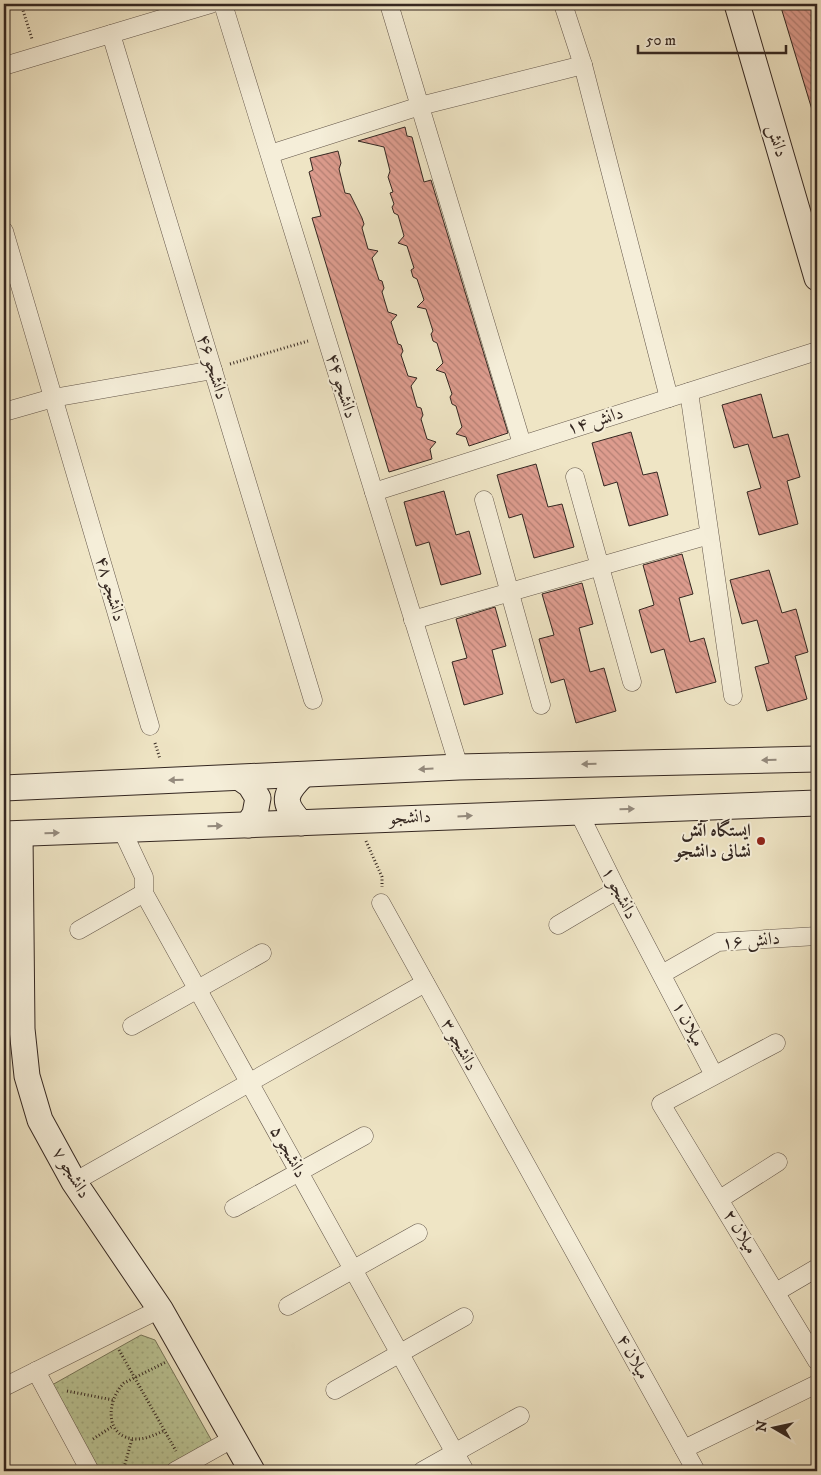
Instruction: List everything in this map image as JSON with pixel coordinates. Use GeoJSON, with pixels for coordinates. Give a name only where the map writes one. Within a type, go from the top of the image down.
{"type":"FeatureCollection","features":[{"type":"Feature","properties":{"kind":"main road","name":"دانش"},"geometry":{"type":"LineString","coordinates":[[737,4],[817,278]]}},
{"type":"Feature","properties":{"kind":"main road"},"geometry":{"type":"LineString","coordinates":[[4,788],[459,768],[817,758]]}},
{"type":"Feature","properties":{"kind":"main road"},"geometry":{"type":"LineString","coordinates":[[301,823],[290,811],[286,801],[288,789],[302,774]]}},
{"type":"Feature","properties":{"kind":"main road"},"geometry":{"type":"LineString","coordinates":[[240,778],[250,785],[258,798],[255,814],[248,825]]}},
{"type":"Feature","properties":{"kind":"main road","name":"دانشجو"},"geometry":{"type":"LineString","coordinates":[[12,834],[817,803]]}},
{"type":"Feature","properties":{"kind":"main road","name":"دانشجو ۷"},"geometry":{"type":"LineString","coordinates":[[12,834],[12,982],[22,1029],[28,1076],[40,1120],[74,1182],[160,1309],[252,1471]]}},
{"type":"Feature","properties":{"kind":"street"},"geometry":{"type":"LineString","coordinates":[[4,66],[211,4]]}},
{"type":"Feature","properties":{"kind":"street","name":"دانشجو ۴۴"},"geometry":{"type":"LineString","coordinates":[[223,4],[459,768]]}},
{"type":"Feature","properties":{"kind":"street"},"geometry":{"type":"LineString","coordinates":[[388,4],[522,444]]}},
{"type":"Feature","properties":{"kind":"street"},"geometry":{"type":"LineString","coordinates":[[563,4],[584,65],[669,398]]}},
{"type":"Feature","properties":{"kind":"street","name":"دانشجو ۴۶"},"geometry":{"type":"LineString","coordinates":[[110,34],[313,700]]}},
{"type":"Feature","properties":{"kind":"street"},"geometry":{"type":"LineString","coordinates":[[270,154],[420,106],[584,65]]}},
{"type":"Feature","properties":{"kind":"street","name":"دانشجو ۴۸"},"geometry":{"type":"LineString","coordinates":[[4,231],[150,726]]}},
{"type":"Feature","properties":{"kind":"street","name":"دانش ۱۴"},"geometry":{"type":"LineString","coordinates":[[374,492],[817,350]]}},
{"type":"Feature","properties":{"kind":"street"},"geometry":{"type":"LineString","coordinates":[[4,412],[53,398],[213,370]]}},
{"type":"Feature","properties":{"kind":"street"},"geometry":{"type":"LineString","coordinates":[[689,392],[733,696]]}},
{"type":"Feature","properties":{"kind":"street"},"geometry":{"type":"LineString","coordinates":[[575,477],[632,682]]}},
{"type":"Feature","properties":{"kind":"street"},"geometry":{"type":"LineString","coordinates":[[484,500],[541,705]]}},
{"type":"Feature","properties":{"kind":"street"},"geometry":{"type":"LineString","coordinates":[[413,620],[710,535]]}},
{"type":"Feature","properties":{"kind":"street","name":"دانشجو ۱"},"geometry":{"type":"LineString","coordinates":[[578,811],[617,890],[662,974]]}},
{"type":"Feature","properties":{"kind":"street","name":"دانشجو ۵"},"geometry":{"type":"LineString","coordinates":[[122,830],[144,877],[144,893],[466,1471]]}},
{"type":"Feature","properties":{"kind":"street"},"geometry":{"type":"LineString","coordinates":[[558,925],[617,890]]}},
{"type":"Feature","properties":{"kind":"street"},"geometry":{"type":"LineString","coordinates":[[79,930],[144,893]]}},
{"type":"Feature","properties":{"kind":"street","name":"دانشجو ۳"},"geometry":{"type":"LineString","coordinates":[[381,903],[543,1198],[582,1264]]}},
{"type":"Feature","properties":{"kind":"street","name":"دانش ۱۶"},"geometry":{"type":"LineString","coordinates":[[662,974],[718,942],[817,936]]}},
{"type":"Feature","properties":{"kind":"street"},"geometry":{"type":"LineString","coordinates":[[132,1026],[262,953]]}},
{"type":"Feature","properties":{"kind":"street","name":"میلان ۱"},"geometry":{"type":"LineString","coordinates":[[662,974],[714,1075]]}},
{"type":"Feature","properties":{"kind":"street"},"geometry":{"type":"LineString","coordinates":[[74,1182],[425,983]]}},
{"type":"Feature","properties":{"kind":"street"},"geometry":{"type":"LineString","coordinates":[[714,1075],[776,1043]]}},
{"type":"Feature","properties":{"kind":"street","name":"میلان ۲"},"geometry":{"type":"LineString","coordinates":[[714,1075],[661,1104],[817,1361]]}},
{"type":"Feature","properties":{"kind":"street"},"geometry":{"type":"LineString","coordinates":[[234,1208],[364,1136]]}},
{"type":"Feature","properties":{"kind":"street"},"geometry":{"type":"LineString","coordinates":[[720,1199],[778,1162]]}},
{"type":"Feature","properties":{"kind":"street"},"geometry":{"type":"LineString","coordinates":[[288,1306],[418,1233]]}},
{"type":"Feature","properties":{"kind":"street","name":"میلان ۴"},"geometry":{"type":"LineString","coordinates":[[582,1264],[696,1471]]}},
{"type":"Feature","properties":{"kind":"street"},"geometry":{"type":"LineString","coordinates":[[776,1292],[817,1268]]}},
{"type":"Feature","properties":{"kind":"street"},"geometry":{"type":"LineString","coordinates":[[4,1386],[160,1309]]}},
{"type":"Feature","properties":{"kind":"street"},"geometry":{"type":"LineString","coordinates":[[335,1390],[464,1317]]}},
{"type":"Feature","properties":{"kind":"street"},"geometry":{"type":"LineString","coordinates":[[36,1370],[90,1471]]}},
{"type":"Feature","properties":{"kind":"street"},"geometry":{"type":"LineString","coordinates":[[684,1449],[817,1384]]}},
{"type":"Feature","properties":{"kind":"street"},"geometry":{"type":"LineString","coordinates":[[422,1471],[520,1416]]}},
{"type":"Feature","properties":{"kind":"street"},"geometry":{"type":"LineString","coordinates":[[180,1468],[234,1438]]}},
{"type":"Feature","properties":{"kind":"path"},"geometry":{"type":"LineString","coordinates":[[22,4],[37,56]]}},
{"type":"Feature","properties":{"kind":"path"},"geometry":{"type":"LineString","coordinates":[[213,370],[326,335]]}},
{"type":"Feature","properties":{"kind":"path"},"geometry":{"type":"LineString","coordinates":[[150,726],[166,781]]}},
{"type":"Feature","properties":{"kind":"path"},"geometry":{"type":"LineString","coordinates":[[356,820],[382,877],[381,903]]}},
{"type":"Feature","properties":{"kind":"path"},"geometry":{"type":"LineString","coordinates":[[110,1334],[164,1431],[180,1468]]}},
{"type":"Feature","properties":{"kind":"path"},"geometry":{"type":"LineString","coordinates":[[164,1431],[149,1438],[132,1439],[117,1433],[110,1421],[110,1410],[119,1388],[185,1351]]}},
{"type":"Feature","properties":{"kind":"path"},"geometry":{"type":"LineString","coordinates":[[44,1386],[113,1400]]}},
{"type":"Feature","properties":{"kind":"path"},"geometry":{"type":"LineString","coordinates":[[77,1448],[113,1426]]}},
{"type":"Feature","properties":{"kind":"path"},"geometry":{"type":"LineString","coordinates":[[122,1471],[132,1439]]}},
{"type":"Feature","properties":{"kind":"green space"},"geometry":{"type":"Polygon","coordinates":[[[10,865],[13,959],[4,959],[4,866],[10,865]]]}},
{"type":"Feature","properties":{"kind":"green space"},"geometry":{"type":"Polygon","coordinates":[[[141,1335],[155,1340],[213,1443],[162,1471],[100,1471],[52,1385],[141,1335]]]}},
{"type":"Feature","properties":{"kind":"building"},"geometry":{"type":"Polygon","coordinates":[[[780,4],[817,4],[817,113],[813,113],[780,4]]]}},
{"type":"Feature","properties":{"kind":"building"},"geometry":{"type":"Polygon","coordinates":[[[405,127],[407,136],[412,137],[424,182],[431,180],[508,433],[469,446],[466,437],[456,434],[462,427],[456,406],[452,404],[450,397],[452,394],[445,373],[436,370],[443,363],[437,343],[433,341],[431,334],[433,331],[426,309],[417,307],[424,300],[417,279],[413,277],[411,270],[414,268],[407,246],[398,243],[404,236],[398,215],[394,213],[392,207],[394,204],[390,193],[393,192],[388,177],[390,171],[384,147],[358,141],[405,127]]]}},
{"type":"Feature","properties":{"kind":"building"},"geometry":{"type":"Polygon","coordinates":[[[338,151],[341,163],[339,169],[345,193],[350,194],[362,218],[364,224],[362,228],[368,249],[378,251],[372,258],[379,280],[382,281],[384,288],[382,292],[388,312],[397,315],[391,322],[398,344],[401,345],[403,351],[401,355],[408,376],[417,378],[411,386],[417,407],[421,408],[423,415],[421,419],[427,439],[436,442],[430,449],[432,459],[389,472],[312,218],[321,216],[309,172],[313,170],[310,158],[338,151]]]}},
{"type":"Feature","properties":{"kind":"building"},"geometry":{"type":"Polygon","coordinates":[[[761,394],[773,438],[788,434],[800,477],[787,481],[798,524],[759,535],[747,492],[761,488],[748,444],[734,448],[722,405],[761,394]]]}},
{"type":"Feature","properties":{"kind":"building"},"geometry":{"type":"Polygon","coordinates":[[[631,432],[643,475],[657,472],[668,515],[629,526],[617,482],[604,486],[592,443],[631,432]]]}},
{"type":"Feature","properties":{"kind":"building"},"geometry":{"type":"Polygon","coordinates":[[[536,464],[548,507],[562,504],[574,547],[534,558],[522,514],[509,518],[497,475],[536,464]]]}},
{"type":"Feature","properties":{"kind":"building"},"geometry":{"type":"Polygon","coordinates":[[[444,491],[456,535],[469,531],[481,574],[441,585],[429,542],[416,546],[404,502],[444,491]]]}},
{"type":"Feature","properties":{"kind":"building"},"geometry":{"type":"Polygon","coordinates":[[[682,554],[693,594],[679,598],[690,642],[704,638],[716,682],[676,693],[664,649],[651,653],[639,610],[654,605],[643,565],[682,554]]]}},
{"type":"Feature","properties":{"kind":"building"},"geometry":{"type":"Polygon","coordinates":[[[769,570],[782,613],[796,609],[808,652],[795,656],[807,699],[767,711],[755,667],[769,663],[757,620],[742,624],[730,580],[769,570]]]}},
{"type":"Feature","properties":{"kind":"building"},"geometry":{"type":"Polygon","coordinates":[[[582,583],[593,624],[579,628],[590,672],[604,668],[616,711],[576,723],[564,679],[551,683],[539,639],[554,635],[542,594],[582,583]]]}},
{"type":"Feature","properties":{"kind":"building"},"geometry":{"type":"Polygon","coordinates":[[[495,607],[506,646],[492,650],[503,694],[464,705],[452,662],[467,658],[456,619],[495,607]]]}},
{"type":"Feature","properties":{"kind":"place","name":"ایستگاه آتش نشانی دانشجو"},"geometry":{"type":"Point","coordinates":[761,841]}}]}
